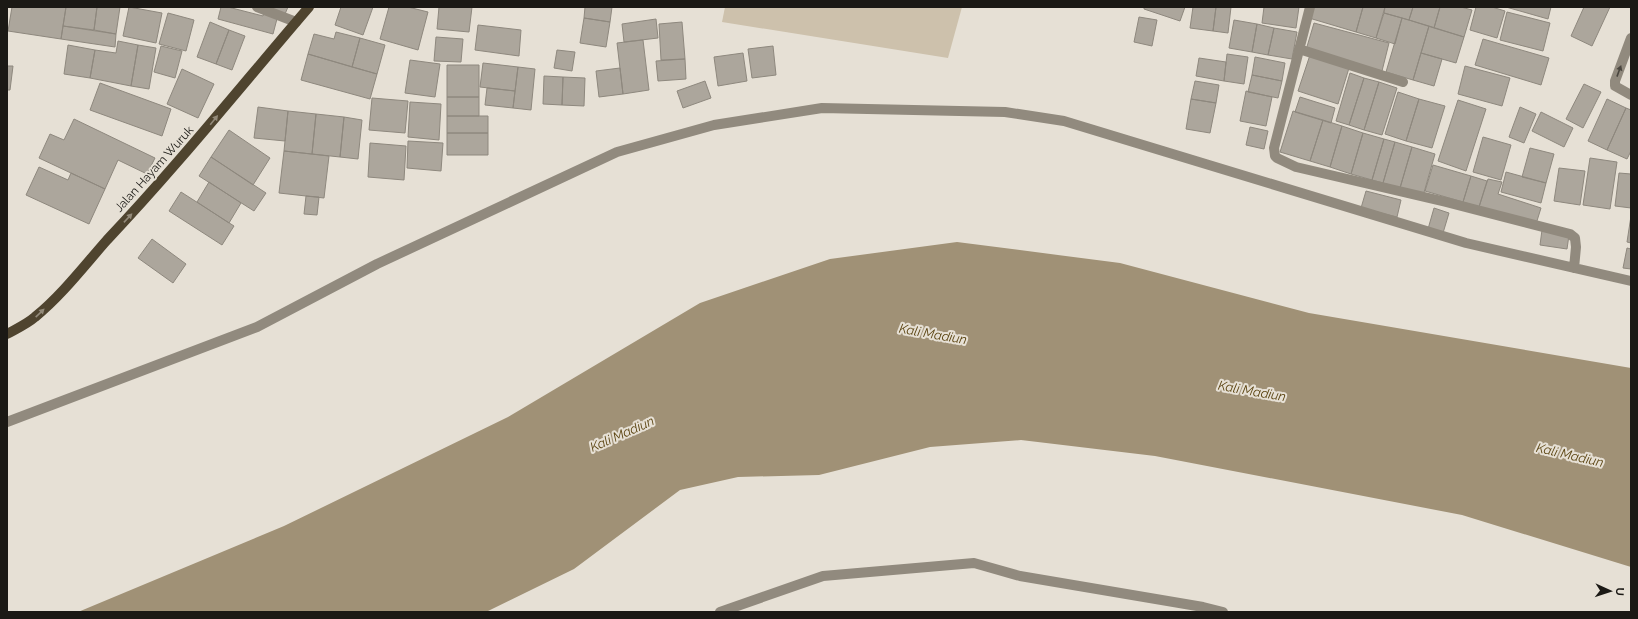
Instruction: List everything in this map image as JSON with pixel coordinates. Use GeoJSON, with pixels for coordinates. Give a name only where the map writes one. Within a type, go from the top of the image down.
{"type":"FeatureCollection","features":[{"type":"Feature","properties":{"kind":"main road","name":"Jalan Hayam Wuruk"},"geometry":{"type":"LineString","coordinates":[[7,334],[35,318],[61,293],[85,264],[148,197],[198,140],[309,7]]}},
{"type":"Feature","properties":{"kind":"street"},"geometry":{"type":"LineString","coordinates":[[257,7],[296,22]]}},
{"type":"Feature","properties":{"kind":"street"},"geometry":{"type":"LineString","coordinates":[[1310,7],[1274,148],[1277,158],[1296,167],[1453,204],[1570,234],[1575,238],[1576,247],[1574,268]]}},
{"type":"Feature","properties":{"kind":"street"},"geometry":{"type":"LineString","coordinates":[[1631,38],[1615,81],[1615,86],[1631,95]]}},
{"type":"Feature","properties":{"kind":"street"},"geometry":{"type":"LineString","coordinates":[[1299,49],[1403,82]]}},
{"type":"Feature","properties":{"kind":"street"},"geometry":{"type":"LineString","coordinates":[[7,422],[257,327],[377,264],[617,152],[714,125],[822,108],[1005,112],[1064,121],[1466,243],[1631,281]]}},
{"type":"Feature","properties":{"kind":"street"},"geometry":{"type":"LineString","coordinates":[[720,612],[823,576],[974,563],[1020,576],[1203,607],[1223,612]]}},
{"type":"Feature","properties":{"kind":"shaded area"},"geometry":{"type":"Polygon","coordinates":[[[725,7],[962,7],[948,58],[722,22],[725,7]]]}},
{"type":"Feature","properties":{"kind":"water","name":"Kali Madiun"},"geometry":{"type":"Polygon","coordinates":[[[957,242],[1120,263],[1309,313],[1631,368],[1631,567],[1462,515],[1155,456],[1021,440],[930,447],[819,475],[738,477],[680,490],[574,569],[486,612],[78,612],[284,526],[508,417],[700,303],[830,259],[957,242]]]}},
{"type":"Feature","properties":{"kind":"building"},"geometry":{"type":"Polygon","coordinates":[[[12,7],[66,7],[61,39],[8,31],[12,7]]]}},
{"type":"Feature","properties":{"kind":"building"},"geometry":{"type":"Polygon","coordinates":[[[66,7],[97,7],[94,30],[63,26],[66,7]]]}},
{"type":"Feature","properties":{"kind":"building"},"geometry":{"type":"Polygon","coordinates":[[[97,7],[120,7],[116,34],[94,30],[97,7]]]}},
{"type":"Feature","properties":{"kind":"building"},"geometry":{"type":"Polygon","coordinates":[[[129,7],[162,13],[156,43],[123,36],[129,7]]]}},
{"type":"Feature","properties":{"kind":"building"},"geometry":{"type":"Polygon","coordinates":[[[221,7],[228,7],[263,16],[264,11],[278,15],[273,34],[218,19],[221,7]]]}},
{"type":"Feature","properties":{"kind":"building"},"geometry":{"type":"Polygon","coordinates":[[[265,7],[288,7],[285,14],[265,7]]]}},
{"type":"Feature","properties":{"kind":"building"},"geometry":{"type":"Polygon","coordinates":[[[341,7],[373,7],[363,35],[335,25],[341,7]]]}},
{"type":"Feature","properties":{"kind":"building"},"geometry":{"type":"Polygon","coordinates":[[[389,7],[408,7],[428,12],[418,50],[380,39],[389,7]]]}},
{"type":"Feature","properties":{"kind":"building"},"geometry":{"type":"Polygon","coordinates":[[[439,7],[472,7],[469,32],[437,29],[439,7]]]}},
{"type":"Feature","properties":{"kind":"building"},"geometry":{"type":"Polygon","coordinates":[[[585,7],[612,7],[610,22],[584,18],[585,7]]]}},
{"type":"Feature","properties":{"kind":"building"},"geometry":{"type":"Polygon","coordinates":[[[1144,7],[1185,7],[1180,21],[1144,9],[1144,7]]]}},
{"type":"Feature","properties":{"kind":"building"},"geometry":{"type":"Polygon","coordinates":[[[1193,7],[1216,7],[1213,31],[1190,28],[1193,7]]]}},
{"type":"Feature","properties":{"kind":"building"},"geometry":{"type":"Polygon","coordinates":[[[1216,7],[1231,7],[1228,33],[1213,31],[1216,7]]]}},
{"type":"Feature","properties":{"kind":"building"},"geometry":{"type":"Polygon","coordinates":[[[1264,7],[1299,7],[1296,28],[1262,23],[1264,7]]]}},
{"type":"Feature","properties":{"kind":"building"},"geometry":{"type":"Polygon","coordinates":[[[1313,7],[1363,7],[1356,32],[1309,18],[1313,7]]]}},
{"type":"Feature","properties":{"kind":"building"},"geometry":{"type":"Polygon","coordinates":[[[1363,7],[1385,7],[1376,38],[1356,32],[1363,7]]]}},
{"type":"Feature","properties":{"kind":"building"},"geometry":{"type":"Polygon","coordinates":[[[1385,7],[1413,7],[1409,20],[1384,13],[1385,7]]]}},
{"type":"Feature","properties":{"kind":"building"},"geometry":{"type":"Polygon","coordinates":[[[1413,7],[1440,7],[1434,28],[1409,20],[1413,7]]]}},
{"type":"Feature","properties":{"kind":"building"},"geometry":{"type":"Polygon","coordinates":[[[1440,7],[1461,7],[1472,10],[1464,37],[1434,28],[1440,7]]]}},
{"type":"Feature","properties":{"kind":"building"},"geometry":{"type":"Polygon","coordinates":[[[1476,7],[1492,7],[1505,11],[1497,38],[1470,30],[1476,7]]]}},
{"type":"Feature","properties":{"kind":"building"},"geometry":{"type":"Polygon","coordinates":[[[1506,7],[1551,7],[1548,19],[1506,7]]]}},
{"type":"Feature","properties":{"kind":"building"},"geometry":{"type":"Polygon","coordinates":[[[1584,7],[1610,7],[1592,46],[1571,36],[1584,7]]]}},
{"type":"Feature","properties":{"kind":"building"},"geometry":{"type":"Polygon","coordinates":[[[1507,12],[1550,23],[1543,51],[1500,40],[1507,12]]]}},
{"type":"Feature","properties":{"kind":"building"},"geometry":{"type":"Polygon","coordinates":[[[168,13],[194,20],[186,51],[159,44],[168,13]]]}},
{"type":"Feature","properties":{"kind":"building"},"geometry":{"type":"Polygon","coordinates":[[[1384,13],[1402,18],[1395,44],[1376,38],[1384,13]]]}},
{"type":"Feature","properties":{"kind":"building"},"geometry":{"type":"Polygon","coordinates":[[[1139,17],[1157,20],[1152,46],[1134,42],[1139,17]]]}},
{"type":"Feature","properties":{"kind":"building"},"geometry":{"type":"Polygon","coordinates":[[[584,18],[610,22],[606,47],[580,43],[584,18]]]}},
{"type":"Feature","properties":{"kind":"building"},"geometry":{"type":"Polygon","coordinates":[[[1402,18],[1429,26],[1413,80],[1386,72],[1402,18]]]}},
{"type":"Feature","properties":{"kind":"building"},"geometry":{"type":"Polygon","coordinates":[[[656,19],[658,38],[624,42],[622,24],[656,19]]]}},
{"type":"Feature","properties":{"kind":"building"},"geometry":{"type":"Polygon","coordinates":[[[1234,20],[1257,24],[1252,52],[1229,48],[1234,20]]]}},
{"type":"Feature","properties":{"kind":"building"},"geometry":{"type":"Polygon","coordinates":[[[210,22],[229,30],[216,64],[197,57],[210,22]]]}},
{"type":"Feature","properties":{"kind":"building"},"geometry":{"type":"Polygon","coordinates":[[[682,22],[685,59],[661,60],[659,24],[682,22]]]}},
{"type":"Feature","properties":{"kind":"building"},"geometry":{"type":"Polygon","coordinates":[[[1314,23],[1389,43],[1382,71],[1306,50],[1314,23]]]}},
{"type":"Feature","properties":{"kind":"building"},"geometry":{"type":"Polygon","coordinates":[[[1257,24],[1274,28],[1268,55],[1252,52],[1257,24]]]}},
{"type":"Feature","properties":{"kind":"building"},"geometry":{"type":"Polygon","coordinates":[[[478,25],[521,30],[519,56],[475,50],[478,25]]]}},
{"type":"Feature","properties":{"kind":"building"},"geometry":{"type":"Polygon","coordinates":[[[63,26],[116,34],[115,47],[61,39],[63,26]]]}},
{"type":"Feature","properties":{"kind":"building"},"geometry":{"type":"Polygon","coordinates":[[[1429,26],[1464,37],[1456,63],[1421,53],[1429,26]]]}},
{"type":"Feature","properties":{"kind":"building"},"geometry":{"type":"Polygon","coordinates":[[[1274,28],[1297,32],[1292,59],[1268,55],[1274,28]]]}},
{"type":"Feature","properties":{"kind":"building"},"geometry":{"type":"Polygon","coordinates":[[[229,30],[245,36],[232,70],[216,64],[229,30]]]}},
{"type":"Feature","properties":{"kind":"building"},"geometry":{"type":"Polygon","coordinates":[[[336,32],[360,38],[352,67],[308,54],[314,34],[334,39],[336,32]]]}},
{"type":"Feature","properties":{"kind":"building"},"geometry":{"type":"Polygon","coordinates":[[[436,37],[463,39],[461,62],[434,61],[436,37]]]}},
{"type":"Feature","properties":{"kind":"building"},"geometry":{"type":"Polygon","coordinates":[[[360,38],[385,45],[377,74],[352,67],[360,38]]]}},
{"type":"Feature","properties":{"kind":"building"},"geometry":{"type":"Polygon","coordinates":[[[1483,39],[1549,58],[1541,85],[1475,65],[1483,39]]]}},
{"type":"Feature","properties":{"kind":"building"},"geometry":{"type":"Polygon","coordinates":[[[643,40],[649,90],[623,94],[617,43],[643,40]]]}},
{"type":"Feature","properties":{"kind":"building"},"geometry":{"type":"Polygon","coordinates":[[[118,41],[138,45],[131,86],[90,78],[95,50],[116,53],[118,41]]]}},
{"type":"Feature","properties":{"kind":"building"},"geometry":{"type":"Polygon","coordinates":[[[68,45],[95,50],[90,78],[64,74],[68,45]]]}},
{"type":"Feature","properties":{"kind":"building"},"geometry":{"type":"Polygon","coordinates":[[[138,45],[156,48],[149,89],[131,86],[138,45]]]}},
{"type":"Feature","properties":{"kind":"building"},"geometry":{"type":"Polygon","coordinates":[[[161,46],[182,51],[175,78],[154,72],[161,46]]]}},
{"type":"Feature","properties":{"kind":"building"},"geometry":{"type":"Polygon","coordinates":[[[773,46],[776,75],[752,78],[748,49],[773,46]]]}},
{"type":"Feature","properties":{"kind":"building"},"geometry":{"type":"Polygon","coordinates":[[[557,50],[575,52],[572,71],[554,68],[557,50]]]}},
{"type":"Feature","properties":{"kind":"building"},"geometry":{"type":"Polygon","coordinates":[[[743,53],[747,81],[718,86],[714,57],[743,53]]]}},
{"type":"Feature","properties":{"kind":"building"},"geometry":{"type":"Polygon","coordinates":[[[1421,53],[1442,59],[1434,86],[1413,80],[1421,53]]]}},
{"type":"Feature","properties":{"kind":"building"},"geometry":{"type":"Polygon","coordinates":[[[308,54],[377,74],[370,99],[301,80],[308,54]]]}},
{"type":"Feature","properties":{"kind":"building"},"geometry":{"type":"Polygon","coordinates":[[[1227,54],[1248,57],[1244,84],[1224,81],[1227,54]]]}},
{"type":"Feature","properties":{"kind":"building"},"geometry":{"type":"Polygon","coordinates":[[[1310,55],[1349,68],[1338,104],[1298,91],[1310,55]]]}},
{"type":"Feature","properties":{"kind":"building"},"geometry":{"type":"Polygon","coordinates":[[[1255,57],[1285,63],[1282,81],[1252,75],[1255,57]]]}},
{"type":"Feature","properties":{"kind":"building"},"geometry":{"type":"Polygon","coordinates":[[[1199,58],[1226,62],[1224,81],[1196,76],[1199,58]]]}},
{"type":"Feature","properties":{"kind":"building"},"geometry":{"type":"Polygon","coordinates":[[[685,59],[686,79],[658,81],[656,61],[685,59]]]}},
{"type":"Feature","properties":{"kind":"building"},"geometry":{"type":"Polygon","coordinates":[[[410,60],[440,64],[435,97],[405,93],[410,60]]]}},
{"type":"Feature","properties":{"kind":"building"},"geometry":{"type":"Polygon","coordinates":[[[483,63],[518,67],[515,91],[480,87],[483,63]]]}},
{"type":"Feature","properties":{"kind":"building"},"geometry":{"type":"Polygon","coordinates":[[[447,65],[479,65],[479,97],[447,97],[447,65]]]}},
{"type":"Feature","properties":{"kind":"building"},"geometry":{"type":"Polygon","coordinates":[[[7,66],[13,66],[10,90],[7,90],[7,66]]]}},
{"type":"Feature","properties":{"kind":"building"},"geometry":{"type":"Polygon","coordinates":[[[1465,66],[1510,78],[1502,106],[1458,94],[1465,66]]]}},
{"type":"Feature","properties":{"kind":"building"},"geometry":{"type":"Polygon","coordinates":[[[518,67],[535,69],[531,110],[513,108],[518,67]]]}},
{"type":"Feature","properties":{"kind":"building"},"geometry":{"type":"Polygon","coordinates":[[[620,68],[623,94],[599,97],[596,71],[620,68]]]}},
{"type":"Feature","properties":{"kind":"building"},"geometry":{"type":"Polygon","coordinates":[[[182,69],[214,84],[198,118],[167,104],[182,69]]]}},
{"type":"Feature","properties":{"kind":"building"},"geometry":{"type":"Polygon","coordinates":[[[1350,73],[1364,78],[1349,125],[1336,121],[1350,73]]]}},
{"type":"Feature","properties":{"kind":"building"},"geometry":{"type":"Polygon","coordinates":[[[1252,75],[1282,81],[1278,98],[1248,92],[1252,75]]]}},
{"type":"Feature","properties":{"kind":"building"},"geometry":{"type":"Polygon","coordinates":[[[544,76],[563,77],[562,105],[543,104],[544,76]]]}},
{"type":"Feature","properties":{"kind":"building"},"geometry":{"type":"Polygon","coordinates":[[[563,77],[585,78],[584,106],[562,105],[563,77]]]}},
{"type":"Feature","properties":{"kind":"building"},"geometry":{"type":"Polygon","coordinates":[[[1364,78],[1379,82],[1364,130],[1349,125],[1364,78]]]}},
{"type":"Feature","properties":{"kind":"building"},"geometry":{"type":"Polygon","coordinates":[[[705,81],[711,98],[683,108],[677,91],[705,81]]]}},
{"type":"Feature","properties":{"kind":"building"},"geometry":{"type":"Polygon","coordinates":[[[1195,81],[1219,85],[1216,103],[1191,99],[1195,81]]]}},
{"type":"Feature","properties":{"kind":"building"},"geometry":{"type":"Polygon","coordinates":[[[1379,82],[1397,88],[1382,135],[1364,130],[1379,82]]]}},
{"type":"Feature","properties":{"kind":"building"},"geometry":{"type":"Polygon","coordinates":[[[100,83],[171,109],[162,136],[90,110],[100,83]]]}},
{"type":"Feature","properties":{"kind":"building"},"geometry":{"type":"Polygon","coordinates":[[[1584,84],[1601,92],[1583,128],[1566,119],[1584,84]]]}},
{"type":"Feature","properties":{"kind":"building"},"geometry":{"type":"Polygon","coordinates":[[[487,88],[515,91],[513,108],[485,105],[487,88]]]}},
{"type":"Feature","properties":{"kind":"building"},"geometry":{"type":"Polygon","coordinates":[[[1246,91],[1272,97],[1266,126],[1240,121],[1246,91]]]}},
{"type":"Feature","properties":{"kind":"building"},"geometry":{"type":"Polygon","coordinates":[[[1398,92],[1419,99],[1406,141],[1385,134],[1398,92]]]}},
{"type":"Feature","properties":{"kind":"building"},"geometry":{"type":"Polygon","coordinates":[[[447,97],[479,97],[479,116],[447,116],[447,97]]]}},
{"type":"Feature","properties":{"kind":"building"},"geometry":{"type":"Polygon","coordinates":[[[1300,97],[1335,108],[1331,123],[1295,112],[1300,97]]]}},
{"type":"Feature","properties":{"kind":"building"},"geometry":{"type":"Polygon","coordinates":[[[372,98],[408,101],[405,133],[369,130],[372,98]]]}},
{"type":"Feature","properties":{"kind":"building"},"geometry":{"type":"Polygon","coordinates":[[[1191,99],[1216,103],[1210,133],[1186,129],[1191,99]]]}},
{"type":"Feature","properties":{"kind":"building"},"geometry":{"type":"Polygon","coordinates":[[[1419,99],[1445,106],[1432,148],[1406,141],[1419,99]]]}},
{"type":"Feature","properties":{"kind":"building"},"geometry":{"type":"Polygon","coordinates":[[[1607,99],[1626,108],[1607,150],[1588,141],[1607,99]]]}},
{"type":"Feature","properties":{"kind":"building"},"geometry":{"type":"Polygon","coordinates":[[[1458,100],[1486,109],[1466,171],[1438,161],[1458,100]]]}},
{"type":"Feature","properties":{"kind":"building"},"geometry":{"type":"Polygon","coordinates":[[[410,102],[441,104],[439,140],[408,137],[410,102]]]}},
{"type":"Feature","properties":{"kind":"building"},"geometry":{"type":"Polygon","coordinates":[[[258,107],[288,111],[285,141],[254,138],[258,107]]]}},
{"type":"Feature","properties":{"kind":"building"},"geometry":{"type":"Polygon","coordinates":[[[1520,107],[1536,114],[1524,143],[1509,137],[1520,107]]]}},
{"type":"Feature","properties":{"kind":"building"},"geometry":{"type":"Polygon","coordinates":[[[1626,108],[1631,110],[1631,151],[1627,159],[1607,150],[1626,108]]]}},
{"type":"Feature","properties":{"kind":"building"},"geometry":{"type":"Polygon","coordinates":[[[288,111],[316,114],[312,154],[284,151],[288,111]]]}},
{"type":"Feature","properties":{"kind":"building"},"geometry":{"type":"Polygon","coordinates":[[[1293,111],[1323,120],[1310,161],[1280,152],[1293,111]]]}},
{"type":"Feature","properties":{"kind":"building"},"geometry":{"type":"Polygon","coordinates":[[[1541,112],[1573,128],[1564,147],[1532,131],[1541,112]]]}},
{"type":"Feature","properties":{"kind":"building"},"geometry":{"type":"Polygon","coordinates":[[[316,114],[344,117],[340,157],[312,154],[316,114]]]}},
{"type":"Feature","properties":{"kind":"building"},"geometry":{"type":"Polygon","coordinates":[[[447,116],[488,116],[488,133],[447,133],[447,116]]]}},
{"type":"Feature","properties":{"kind":"building"},"geometry":{"type":"Polygon","coordinates":[[[344,117],[362,120],[358,159],[340,157],[344,117]]]}},
{"type":"Feature","properties":{"kind":"building"},"geometry":{"type":"Polygon","coordinates":[[[74,119],[155,158],[147,174],[118,160],[105,189],[39,158],[50,134],[64,140],[74,119]]]}},
{"type":"Feature","properties":{"kind":"building"},"geometry":{"type":"Polygon","coordinates":[[[1323,120],[1342,126],[1330,167],[1310,161],[1323,120]]]}},
{"type":"Feature","properties":{"kind":"building"},"geometry":{"type":"Polygon","coordinates":[[[1342,126],[1363,133],[1351,174],[1330,167],[1342,126]]]}},
{"type":"Feature","properties":{"kind":"building"},"geometry":{"type":"Polygon","coordinates":[[[1250,127],[1268,131],[1264,149],[1246,145],[1250,127]]]}},
{"type":"Feature","properties":{"kind":"building"},"geometry":{"type":"Polygon","coordinates":[[[229,130],[270,158],[253,185],[211,157],[229,130]]]}},
{"type":"Feature","properties":{"kind":"building"},"geometry":{"type":"Polygon","coordinates":[[[447,133],[488,133],[488,155],[447,155],[447,133]]]}},
{"type":"Feature","properties":{"kind":"building"},"geometry":{"type":"Polygon","coordinates":[[[1363,133],[1384,139],[1372,180],[1351,174],[1363,133]]]}},
{"type":"Feature","properties":{"kind":"building"},"geometry":{"type":"Polygon","coordinates":[[[1483,137],[1511,145],[1501,180],[1473,172],[1483,137]]]}},
{"type":"Feature","properties":{"kind":"building"},"geometry":{"type":"Polygon","coordinates":[[[1384,139],[1395,142],[1383,183],[1372,180],[1384,139]]]}},
{"type":"Feature","properties":{"kind":"building"},"geometry":{"type":"Polygon","coordinates":[[[408,141],[443,143],[441,171],[407,168],[408,141]]]}},
{"type":"Feature","properties":{"kind":"building"},"geometry":{"type":"Polygon","coordinates":[[[1395,142],[1412,147],[1400,188],[1383,183],[1395,142]]]}},
{"type":"Feature","properties":{"kind":"building"},"geometry":{"type":"Polygon","coordinates":[[[370,143],[406,146],[404,180],[368,177],[370,143]]]}},
{"type":"Feature","properties":{"kind":"building"},"geometry":{"type":"Polygon","coordinates":[[[1412,147],[1435,154],[1423,196],[1400,188],[1412,147]]]}},
{"type":"Feature","properties":{"kind":"building"},"geometry":{"type":"Polygon","coordinates":[[[1530,148],[1554,154],[1546,183],[1522,177],[1530,148]]]}},
{"type":"Feature","properties":{"kind":"building"},"geometry":{"type":"Polygon","coordinates":[[[284,151],[329,156],[324,198],[279,193],[284,151]]]}},
{"type":"Feature","properties":{"kind":"building"},"geometry":{"type":"Polygon","coordinates":[[[211,157],[266,193],[254,211],[199,176],[211,157]]]}},
{"type":"Feature","properties":{"kind":"building"},"geometry":{"type":"Polygon","coordinates":[[[1590,158],[1617,162],[1610,209],[1583,205],[1590,158]]]}},
{"type":"Feature","properties":{"kind":"building"},"geometry":{"type":"Polygon","coordinates":[[[1433,165],[1471,176],[1463,202],[1425,191],[1433,165]]]}},
{"type":"Feature","properties":{"kind":"building"},"geometry":{"type":"Polygon","coordinates":[[[39,167],[68,180],[71,173],[105,189],[89,224],[26,195],[39,167]]]}},
{"type":"Feature","properties":{"kind":"building"},"geometry":{"type":"Polygon","coordinates":[[[1559,168],[1585,171],[1580,205],[1554,201],[1559,168]]]}},
{"type":"Feature","properties":{"kind":"building"},"geometry":{"type":"Polygon","coordinates":[[[1506,172],[1546,183],[1541,203],[1501,192],[1506,172]]]}},
{"type":"Feature","properties":{"kind":"building"},"geometry":{"type":"Polygon","coordinates":[[[1619,173],[1631,174],[1631,208],[1615,206],[1619,173]]]}},
{"type":"Feature","properties":{"kind":"building"},"geometry":{"type":"Polygon","coordinates":[[[1471,176],[1487,181],[1479,207],[1463,202],[1471,176]]]}},
{"type":"Feature","properties":{"kind":"building"},"geometry":{"type":"Polygon","coordinates":[[[1488,179],[1502,182],[1498,194],[1541,208],[1536,224],[1479,207],[1488,179]]]}},
{"type":"Feature","properties":{"kind":"building"},"geometry":{"type":"Polygon","coordinates":[[[209,182],[241,203],[229,223],[197,202],[209,182]]]}},
{"type":"Feature","properties":{"kind":"building"},"geometry":{"type":"Polygon","coordinates":[[[1366,191],[1401,200],[1397,217],[1361,208],[1366,191]]]}},
{"type":"Feature","properties":{"kind":"building"},"geometry":{"type":"Polygon","coordinates":[[[181,192],[234,226],[222,245],[169,211],[181,192]]]}},
{"type":"Feature","properties":{"kind":"building"},"geometry":{"type":"Polygon","coordinates":[[[306,196],[319,197],[317,215],[304,214],[306,196]]]}},
{"type":"Feature","properties":{"kind":"building"},"geometry":{"type":"Polygon","coordinates":[[[1434,208],[1449,213],[1443,233],[1428,229],[1434,208]]]}},
{"type":"Feature","properties":{"kind":"building"},"geometry":{"type":"Polygon","coordinates":[[[1631,216],[1631,243],[1627,242],[1631,216]]]}},
{"type":"Feature","properties":{"kind":"building"},"geometry":{"type":"Polygon","coordinates":[[[1542,230],[1569,235],[1567,249],[1540,245],[1542,230]]]}},
{"type":"Feature","properties":{"kind":"building"},"geometry":{"type":"Polygon","coordinates":[[[152,239],[186,264],[173,283],[138,258],[152,239]]]}},
{"type":"Feature","properties":{"kind":"building"},"geometry":{"type":"Polygon","coordinates":[[[1627,248],[1631,249],[1631,269],[1623,268],[1627,248]]]}}]}
